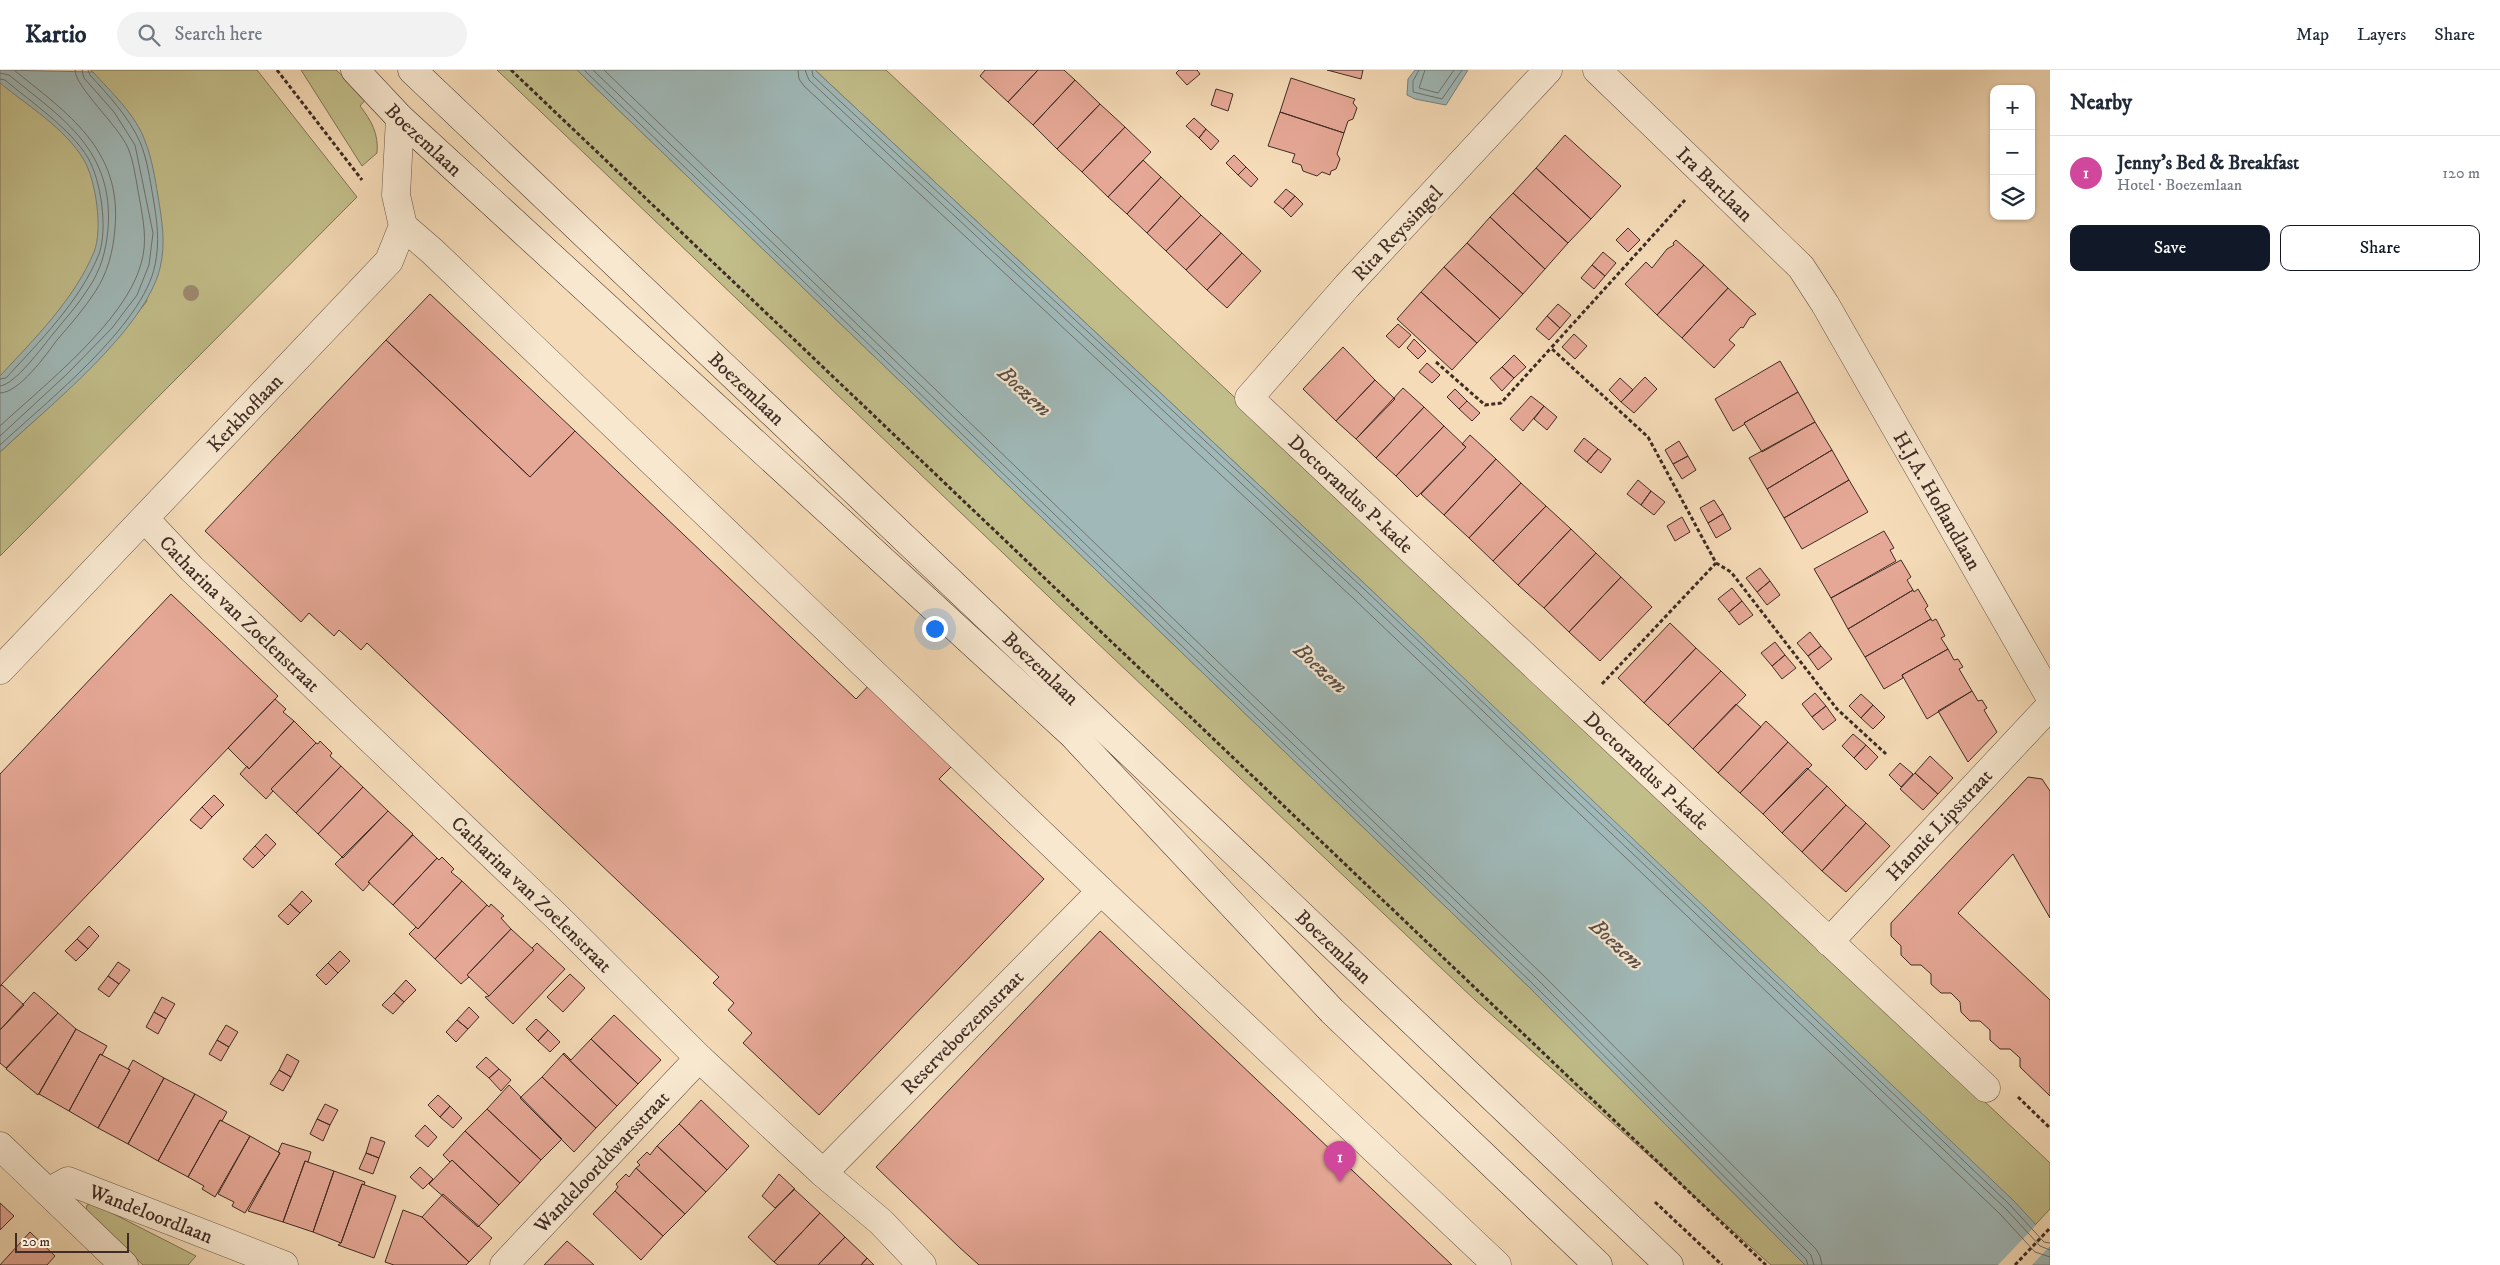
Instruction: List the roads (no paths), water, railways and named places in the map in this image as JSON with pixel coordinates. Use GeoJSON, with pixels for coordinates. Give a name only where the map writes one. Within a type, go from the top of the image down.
{"type":"FeatureCollection","features":[{"type":"Feature","properties":{"kind":"street","name":"Boezemlaan"},"geometry":{"type":"LineString","coordinates":[[355,70],[400,118],[1072,734],[1332,1011],[1598,1265]]}},
{"type":"Feature","properties":{"kind":"street","name":"Boezemlaan"},"geometry":{"type":"LineString","coordinates":[[412,70],[1669,1265]]}},
{"type":"Feature","properties":{"kind":"street","name":"Rita Reyssingel"},"geometry":{"type":"LineString","coordinates":[[1249,398],[1347,286],[1548,70]]}},
{"type":"Feature","properties":{"kind":"street","name":"Ira Bartlaan"},"geometry":{"type":"LineString","coordinates":[[1596,70],[1801,267],[1825,304]]}},
{"type":"Feature","properties":{"kind":"street"},"geometry":{"type":"LineString","coordinates":[[400,118],[396,195],[403,226],[432,251],[1101,891],[1497,1265]]}},
{"type":"Feature","properties":{"kind":"street","name":"Kerkhoflaan"},"geometry":{"type":"LineString","coordinates":[[0,670],[389,261],[403,226]]}},
{"type":"Feature","properties":{"kind":"street","name":"H.J.A. Hoflandlaan"},"geometry":{"type":"LineString","coordinates":[[1825,304],[2050,697]]}},
{"type":"Feature","properties":{"kind":"street","name":"Doctorandus P-kade"},"geometry":{"type":"LineString","coordinates":[[1249,398],[1986,1088]]}},
{"type":"Feature","properties":{"kind":"street","name":"Catharina van Zoelenstraat"},"geometry":{"type":"LineString","coordinates":[[145,519],[192,569],[555,915],[699,1058],[823,1173],[881,1222],[922,1265]]}},
{"type":"Feature","properties":{"kind":"street","name":"Hannie Lipsstraat"},"geometry":{"type":"LineString","coordinates":[[1829,942],[2050,706]]}},
{"type":"Feature","properties":{"kind":"street","name":"Reserveboezemstraat"},"geometry":{"type":"LineString","coordinates":[[823,1173],[1101,891]]}},
{"type":"Feature","properties":{"kind":"street","name":"Wandeloorddwarsstraat"},"geometry":{"type":"LineString","coordinates":[[504,1265],[699,1058]]}},
{"type":"Feature","properties":{"kind":"street","name":"Wandeloordlaan"},"geometry":{"type":"LineString","coordinates":[[0,1146],[124,1265]]}},
{"type":"Feature","properties":{"kind":"street","name":"Wandeloordlaan"},"geometry":{"type":"LineString","coordinates":[[48,1192],[68,1181],[284,1265]]}},
{"type":"Feature","properties":{"kind":"water"},"geometry":{"type":"Polygon","coordinates":[[[0,70],[93,72],[129,113],[141,131],[156,183],[163,241],[160,268],[151,292],[135,317],[92,367],[0,452],[0,376],[52,318],[86,270],[97,242],[98,218],[95,192],[84,160],[67,138],[0,83],[0,70]]]}},
{"type":"Feature","properties":{"kind":"water","name":"Boezem"},"geometry":{"type":"Polygon","coordinates":[[[577,70],[815,70],[1367,586],[2014,1201],[2050,1240],[2050,1265],[1805,1265],[1530,988],[577,70]]]}},
{"type":"Feature","properties":{"kind":"water"},"geometry":{"type":"Polygon","coordinates":[[[1415,70],[1468,70],[1446,105],[1415,99],[1407,95],[1408,79],[1415,70]]]}},
{"type":"Feature","properties":{"kind":"place","name":"Jenny's Bed & Breakfast"},"geometry":{"type":"Point","coordinates":[1340,1182]}}]}
